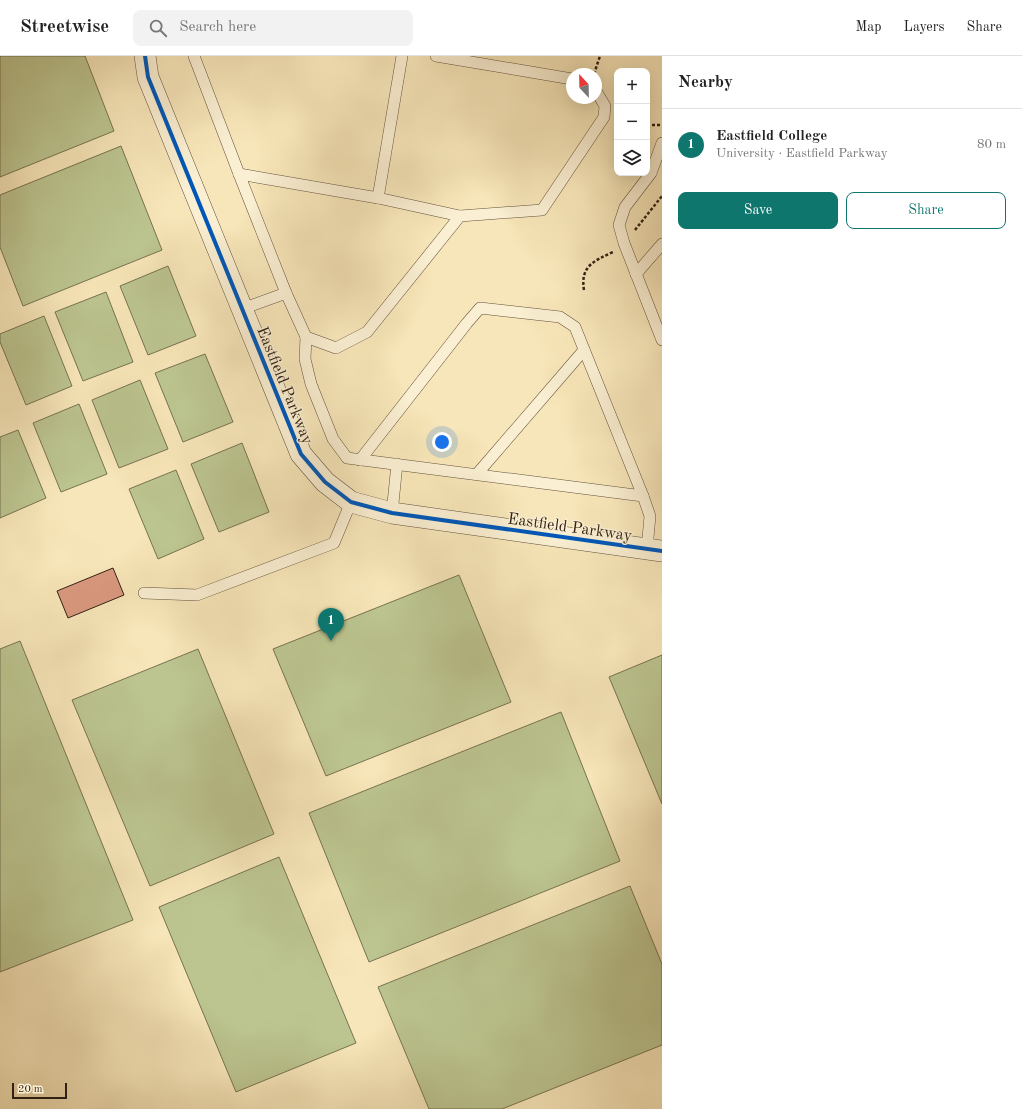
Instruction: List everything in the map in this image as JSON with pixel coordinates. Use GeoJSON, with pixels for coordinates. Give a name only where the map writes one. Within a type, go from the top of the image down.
{"type":"FeatureCollection","features":[{"type":"Feature","properties":{"kind":"street","name":"Eastfield Parkway"},"geometry":{"type":"LineString","coordinates":[[146,56],[148,77],[301,454],[325,482],[351,502],[392,513],[654,550]]}},
{"type":"Feature","properties":{"kind":"lane"},"geometry":{"type":"LineString","coordinates":[[194,56],[286,293],[306,337],[305,359],[311,384],[333,439],[347,458],[643,496]]}},
{"type":"Feature","properties":{"kind":"lane"},"geometry":{"type":"LineString","coordinates":[[378,198],[402,56]]}},
{"type":"Feature","properties":{"kind":"lane"},"geometry":{"type":"LineString","coordinates":[[436,56],[566,77]]}},
{"type":"Feature","properties":{"kind":"lane"},"geometry":{"type":"LineString","coordinates":[[239,174],[378,198],[460,216],[542,210],[604,118],[605,106],[602,101]]}},
{"type":"Feature","properties":{"kind":"lane"},"geometry":{"type":"LineString","coordinates":[[662,143],[652,173],[625,206],[619,225],[624,243],[662,340]]}},
{"type":"Feature","properties":{"kind":"lane"},"geometry":{"type":"LineString","coordinates":[[306,337],[336,348],[367,332],[460,216]]}},
{"type":"Feature","properties":{"kind":"lane"},"geometry":{"type":"LineString","coordinates":[[636,274],[662,244]]}},
{"type":"Feature","properties":{"kind":"lane"},"geometry":{"type":"LineString","coordinates":[[242,309],[286,293]]}},
{"type":"Feature","properties":{"kind":"lane"},"geometry":{"type":"LineString","coordinates":[[360,460],[480,308],[560,317],[575,327],[643,496],[650,516],[654,550]]}},
{"type":"Feature","properties":{"kind":"lane"},"geometry":{"type":"LineString","coordinates":[[477,474],[584,350]]}},
{"type":"Feature","properties":{"kind":"lane"},"geometry":{"type":"LineString","coordinates":[[392,513],[397,464]]}},
{"type":"Feature","properties":{"kind":"lane"},"geometry":{"type":"LineString","coordinates":[[144,593],[197,595],[334,543],[351,502]]}},
{"type":"Feature","properties":{"kind":"path"},"geometry":{"type":"LineString","coordinates":[[596,68],[600,56]]}},
{"type":"Feature","properties":{"kind":"path"},"geometry":{"type":"LineString","coordinates":[[650,125],[662,125]]}},
{"type":"Feature","properties":{"kind":"path"},"geometry":{"type":"LineString","coordinates":[[584,290],[582,280],[587,267],[624,243],[662,196]]}},
{"type":"Feature","properties":{"kind":"green space"},"geometry":{"type":"Polygon","coordinates":[[[0,56],[85,56],[114,131],[0,177],[0,56]]]}},
{"type":"Feature","properties":{"kind":"green space"},"geometry":{"type":"Polygon","coordinates":[[[121,146],[162,250],[23,306],[0,247],[0,195],[121,146]]]}},
{"type":"Feature","properties":{"kind":"green space"},"geometry":{"type":"Polygon","coordinates":[[[168,266],[196,336],[148,355],[120,286],[168,266]]]}},
{"type":"Feature","properties":{"kind":"green space"},"geometry":{"type":"Polygon","coordinates":[[[106,292],[133,362],[83,381],[55,312],[106,292]]]}},
{"type":"Feature","properties":{"kind":"green space"},"geometry":{"type":"Polygon","coordinates":[[[44,316],[72,386],[26,405],[0,342],[0,334],[44,316]]]}},
{"type":"Feature","properties":{"kind":"green space"},"geometry":{"type":"Polygon","coordinates":[[[205,354],[233,422],[183,442],[155,373],[205,354]]]}},
{"type":"Feature","properties":{"kind":"green space"},"geometry":{"type":"Polygon","coordinates":[[[140,380],[168,449],[119,468],[92,400],[140,380]]]}},
{"type":"Feature","properties":{"kind":"green space"},"geometry":{"type":"Polygon","coordinates":[[[79,404],[107,474],[61,492],[33,423],[79,404]]]}},
{"type":"Feature","properties":{"kind":"green space"},"geometry":{"type":"Polygon","coordinates":[[[18,430],[46,498],[0,518],[0,437],[18,430]]]}},
{"type":"Feature","properties":{"kind":"green space"},"geometry":{"type":"Polygon","coordinates":[[[242,443],[269,512],[219,532],[191,464],[242,443]]]}},
{"type":"Feature","properties":{"kind":"green space"},"geometry":{"type":"Polygon","coordinates":[[[176,470],[204,539],[158,559],[129,489],[176,470]]]}},
{"type":"Feature","properties":{"kind":"green space"},"geometry":{"type":"Polygon","coordinates":[[[459,575],[511,702],[326,776],[273,649],[459,575]]]}},
{"type":"Feature","properties":{"kind":"green space"},"geometry":{"type":"Polygon","coordinates":[[[20,641],[133,920],[0,972],[0,649],[20,641]]]}},
{"type":"Feature","properties":{"kind":"green space"},"geometry":{"type":"Polygon","coordinates":[[[198,649],[274,834],[150,886],[72,700],[198,649]]]}},
{"type":"Feature","properties":{"kind":"green space"},"geometry":{"type":"Polygon","coordinates":[[[662,655],[662,804],[609,677],[662,655]]]}},
{"type":"Feature","properties":{"kind":"green space"},"geometry":{"type":"Polygon","coordinates":[[[561,712],[620,861],[369,962],[309,813],[561,712]]]}},
{"type":"Feature","properties":{"kind":"green space"},"geometry":{"type":"Polygon","coordinates":[[[279,857],[356,1043],[236,1092],[159,907],[279,857]]]}},
{"type":"Feature","properties":{"kind":"green space"},"geometry":{"type":"Polygon","coordinates":[[[630,886],[662,964],[662,1045],[502,1109],[429,1109],[378,987],[630,886]]]}},
{"type":"Feature","properties":{"kind":"building"},"geometry":{"type":"Polygon","coordinates":[[[113,568],[124,595],[68,618],[57,591],[113,568]]]}},
{"type":"Feature","properties":{"kind":"cycle path"},"geometry":{"type":"LineString","coordinates":[[145,56],[148,77],[301,454],[325,482],[351,502],[392,513],[662,551]]}},
{"type":"Feature","properties":{"kind":"place","name":"Eastfield College"},"geometry":{"type":"Point","coordinates":[331,641]}}]}
